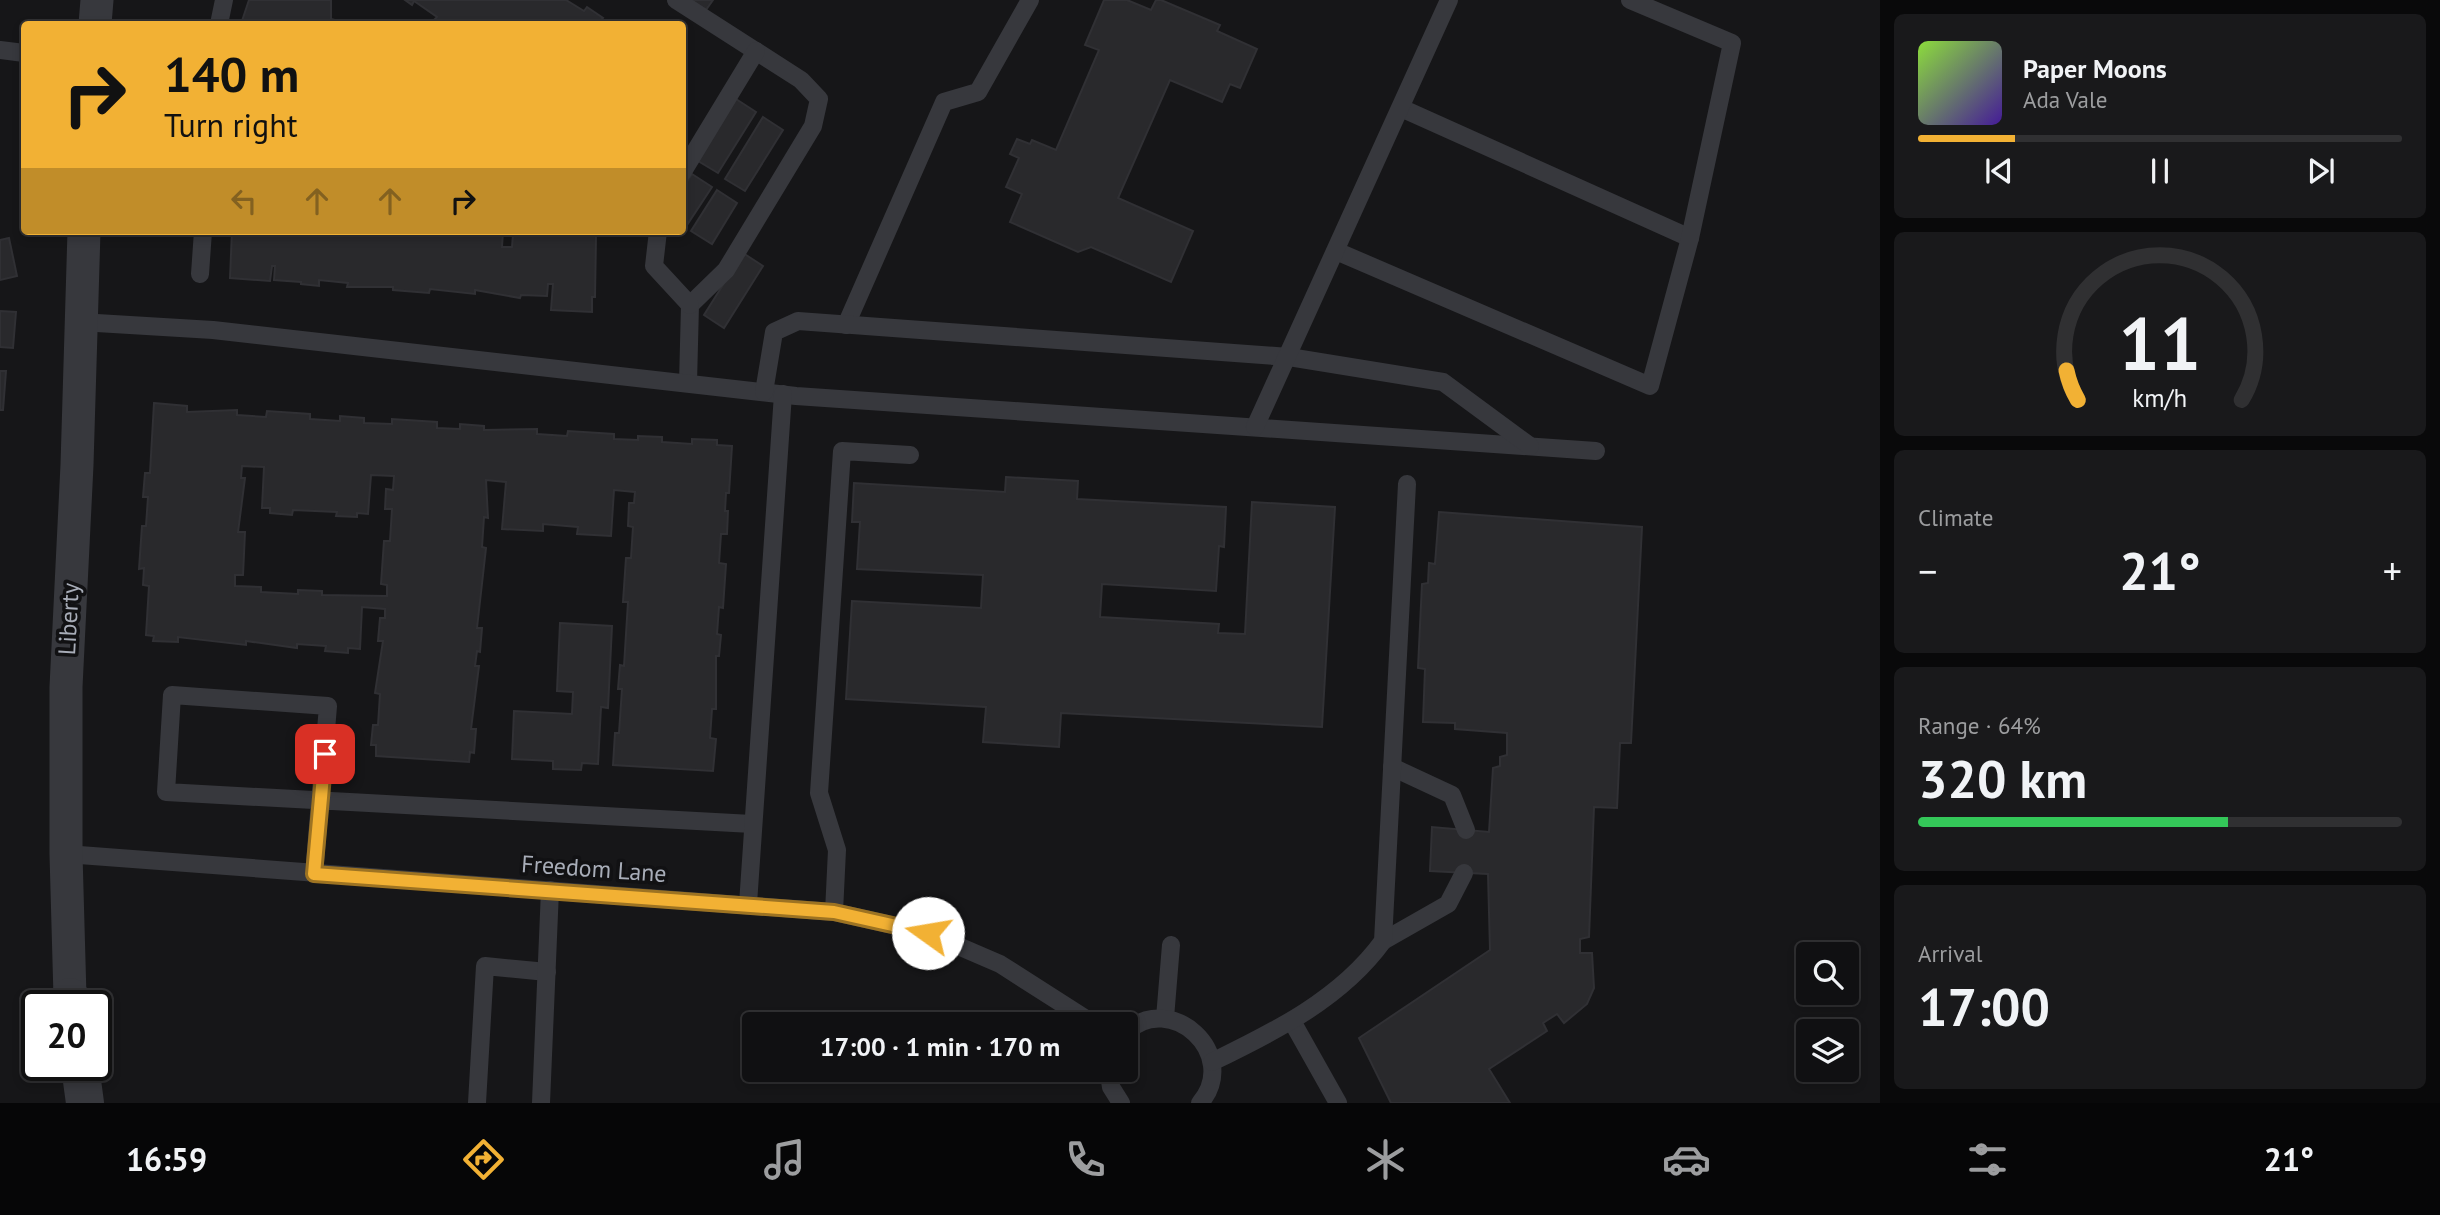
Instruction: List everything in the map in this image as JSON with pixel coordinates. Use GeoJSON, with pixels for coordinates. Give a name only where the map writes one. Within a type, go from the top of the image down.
{"type":"FeatureCollection","features":[{"type":"Feature","properties":{"kind":"street"},"geometry":{"type":"LineString","coordinates":[[95,21],[97,0]]}},
{"type":"Feature","properties":{"kind":"street","name":"Liberty"},"geometry":{"type":"LineString","coordinates":[[71,990],[66,854],[66,687],[77,465],[84,235]]}},
{"type":"Feature","properties":{"kind":"street"},"geometry":{"type":"LineString","coordinates":[[82,1081],[85,1103]]}},
{"type":"Feature","properties":{"kind":"lane"},"geometry":{"type":"LineString","coordinates":[[220,21],[224,0]]}},
{"type":"Feature","properties":{"kind":"lane"},"geometry":{"type":"LineString","coordinates":[[676,0],[801,80],[819,99],[813,126],[726,270],[690,305]]}},
{"type":"Feature","properties":{"kind":"lane"},"geometry":{"type":"LineString","coordinates":[[845,325],[944,102],[978,92],[1030,0]]}},
{"type":"Feature","properties":{"kind":"lane"},"geometry":{"type":"LineString","coordinates":[[1255,427],[1449,0]]}},
{"type":"Feature","properties":{"kind":"lane"},"geometry":{"type":"LineString","coordinates":[[1336,251],[1650,386],[1690,238],[1732,43],[1630,0]]}},
{"type":"Feature","properties":{"kind":"lane"},"geometry":{"type":"LineString","coordinates":[[0,50],[21,52]]}},
{"type":"Feature","properties":{"kind":"lane"},"geometry":{"type":"LineString","coordinates":[[686,166],[756,51]]}},
{"type":"Feature","properties":{"kind":"lane"},"geometry":{"type":"LineString","coordinates":[[1401,108],[1690,238]]}},
{"type":"Feature","properties":{"kind":"lane"},"geometry":{"type":"LineString","coordinates":[[200,274],[203,235]]}},
{"type":"Feature","properties":{"kind":"lane"},"geometry":{"type":"LineString","coordinates":[[658,235],[654,265],[690,305],[688,383]]}},
{"type":"Feature","properties":{"kind":"lane"},"geometry":{"type":"LineString","coordinates":[[764,392],[774,332],[798,321],[1289,357],[1443,382],[1531,447]]}},
{"type":"Feature","properties":{"kind":"lane"},"geometry":{"type":"LineString","coordinates":[[80,322],[213,330],[783,394],[1596,451]]}},
{"type":"Feature","properties":{"kind":"lane"},"geometry":{"type":"LineString","coordinates":[[748,904],[783,394]]}},
{"type":"Feature","properties":{"kind":"lane"},"geometry":{"type":"LineString","coordinates":[[834,912],[837,850],[819,793],[842,451],[910,455]]}},
{"type":"Feature","properties":{"kind":"lane"},"geometry":{"type":"LineString","coordinates":[[1382,941],[1407,484]]}},
{"type":"Feature","properties":{"kind":"lane"},"geometry":{"type":"LineString","coordinates":[[314,874],[321,802],[328,706],[172,695],[166,792],[321,802],[752,824]]}},
{"type":"Feature","properties":{"kind":"lane"},"geometry":{"type":"LineString","coordinates":[[1392,767],[1452,795],[1466,830]]}},
{"type":"Feature","properties":{"kind":"lane","name":"Freedom Lane"},"geometry":{"type":"LineString","coordinates":[[66,854],[834,912],[928,933],[1000,964],[1075,1012]]}},
{"type":"Feature","properties":{"kind":"lane"},"geometry":{"type":"LineString","coordinates":[[1212,1062],[1293,1023],[1369,960],[1382,941],[1448,904],[1464,873]]}},
{"type":"Feature","properties":{"kind":"lane"},"geometry":{"type":"LineString","coordinates":[[541,1103],[550,890]]}},
{"type":"Feature","properties":{"kind":"lane"},"geometry":{"type":"LineString","coordinates":[[1165,1018],[1171,945]]}},
{"type":"Feature","properties":{"kind":"lane"},"geometry":{"type":"LineString","coordinates":[[477,1103],[485,966],[547,972]]}},
{"type":"Feature","properties":{"kind":"lane"},"geometry":{"type":"LineString","coordinates":[[1138,1025],[1147,1019],[1165,1018],[1182,1022],[1196,1032],[1207,1046],[1212,1062],[1212,1080],[1200,1103]]}},
{"type":"Feature","properties":{"kind":"lane"},"geometry":{"type":"LineString","coordinates":[[1293,1023],[1338,1103]]}},
{"type":"Feature","properties":{"kind":"lane"},"geometry":{"type":"LineString","coordinates":[[1110,1082],[1121,1103]]}},
{"type":"Feature","properties":{"kind":"building"},"geometry":{"type":"Polygon","coordinates":[[[249,0],[331,0],[331,19],[335,20],[335,21],[242,21],[249,0]]]}},
{"type":"Feature","properties":{"kind":"building"},"geometry":{"type":"Polygon","coordinates":[[[405,0],[566,0],[584,11],[587,7],[603,18],[603,21],[436,21],[437,17],[414,1],[412,5],[405,0]]]}},
{"type":"Feature","properties":{"kind":"building"},"geometry":{"type":"Polygon","coordinates":[[[691,0],[713,0],[706,10],[691,0]]]}},
{"type":"Feature","properties":{"kind":"building"},"geometry":{"type":"Polygon","coordinates":[[[1104,0],[1127,0],[1151,10],[1156,0],[1161,0],[1220,25],[1217,31],[1257,49],[1240,88],[1230,84],[1222,102],[1170,80],[1118,198],[1193,231],[1171,282],[1091,247],[1078,252],[1010,222],[1022,194],[1006,187],[1019,158],[1010,154],[1017,139],[1030,144],[1032,140],[1056,150],[1099,50],[1085,45],[1104,0]]]}},
{"type":"Feature","properties":{"kind":"building"},"geometry":{"type":"Polygon","coordinates":[[[736,99],[756,112],[718,173],[698,161],[736,99]]]}},
{"type":"Feature","properties":{"kind":"building"},"geometry":{"type":"Polygon","coordinates":[[[763,117],[783,130],[745,191],[725,179],[763,117]]]}},
{"type":"Feature","properties":{"kind":"building"},"geometry":{"type":"Polygon","coordinates":[[[692,174],[712,187],[686,226],[686,183],[692,174]]]}},
{"type":"Feature","properties":{"kind":"building"},"geometry":{"type":"Polygon","coordinates":[[[717,190],[737,203],[712,244],[691,231],[717,190]]]}},
{"type":"Feature","properties":{"kind":"building"},"geometry":{"type":"Polygon","coordinates":[[[232,235],[503,235],[502,247],[512,247],[513,235],[600,235],[596,236],[595,297],[592,297],[592,312],[551,310],[553,284],[548,284],[547,296],[521,295],[520,298],[475,290],[475,294],[430,289],[429,293],[393,290],[393,287],[347,287],[348,283],[319,280],[319,286],[301,284],[274,280],[275,266],[272,266],[270,281],[230,278],[232,235]]]}},
{"type":"Feature","properties":{"kind":"building"},"geometry":{"type":"Polygon","coordinates":[[[9,238],[17,276],[0,280],[0,240],[9,238]]]}},
{"type":"Feature","properties":{"kind":"building"},"geometry":{"type":"Polygon","coordinates":[[[743,253],[763,266],[724,328],[704,315],[743,253]]]}},
{"type":"Feature","properties":{"kind":"building"},"geometry":{"type":"Polygon","coordinates":[[[0,311],[16,312],[13,348],[0,347],[0,311]]]}},
{"type":"Feature","properties":{"kind":"building"},"geometry":{"type":"Polygon","coordinates":[[[0,371],[6,371],[3,410],[0,410],[0,371]]]}},
{"type":"Feature","properties":{"kind":"building"},"geometry":{"type":"Polygon","coordinates":[[[154,403],[187,406],[187,412],[237,410],[237,415],[266,417],[267,411],[310,414],[310,419],[340,421],[340,416],[364,418],[364,423],[392,424],[392,419],[437,422],[437,428],[460,429],[460,424],[484,426],[484,430],[537,429],[537,434],[567,436],[568,431],[614,434],[614,439],[662,437],[662,442],[692,444],[692,439],[717,440],[717,445],[732,446],[729,493],[726,493],[727,534],[721,534],[719,563],[726,564],[723,608],[719,607],[717,634],[721,635],[719,656],[716,656],[716,709],[712,709],[710,738],[716,739],[713,771],[613,765],[615,733],[619,733],[622,689],[618,689],[620,665],[624,666],[628,602],[623,602],[626,558],[631,558],[633,527],[628,526],[629,503],[634,503],[635,492],[614,490],[611,536],[577,534],[578,527],[543,524],[543,531],[502,529],[506,482],[486,480],[488,518],[484,517],[482,547],[486,548],[477,628],[482,628],[480,652],[477,651],[475,666],[479,666],[471,729],[476,729],[474,753],[470,752],[469,762],[376,756],[376,745],[371,745],[373,725],[378,725],[380,694],[375,693],[383,641],[378,641],[380,618],[385,618],[385,609],[362,607],[360,649],[348,648],[348,653],[325,651],[326,646],[297,644],[297,648],[246,641],[246,645],[178,637],[178,642],[153,641],[154,636],[146,635],[149,586],[143,585],[144,568],[139,569],[142,526],[146,526],[148,497],[143,497],[145,473],[150,473],[154,403]],[[242,466],[241,478],[245,478],[238,532],[245,532],[243,575],[235,575],[235,586],[261,587],[261,592],[298,594],[298,590],[322,591],[322,595],[387,596],[387,585],[381,584],[384,541],[390,541],[392,509],[385,509],[386,489],[393,490],[394,476],[371,475],[368,514],[357,513],[357,517],[336,516],[337,512],[293,510],[292,515],[270,513],[270,508],[262,508],[264,467],[242,466]]]}},
{"type":"Feature","properties":{"kind":"building"},"geometry":{"type":"Polygon","coordinates":[[[1006,477],[1078,481],[1077,499],[1226,507],[1224,547],[1219,546],[1216,591],[1102,584],[1100,617],[1219,624],[1218,633],[1245,634],[1252,502],[1335,507],[1322,727],[1061,713],[1059,747],[983,742],[986,707],[846,699],[852,601],[981,608],[983,575],[857,569],[860,522],[852,522],[854,483],[1005,492],[1006,477]]]}},
{"type":"Feature","properties":{"kind":"building"},"geometry":{"type":"Polygon","coordinates":[[[1439,512],[1642,527],[1631,743],[1620,743],[1617,808],[1594,807],[1589,937],[1580,939],[1580,953],[1592,953],[1594,988],[1587,1004],[1564,1023],[1557,1014],[1543,1023],[1547,1031],[1489,1069],[1510,1103],[1391,1103],[1359,1038],[1490,950],[1488,874],[1430,871],[1432,827],[1489,832],[1493,768],[1500,766],[1500,757],[1507,755],[1507,733],[1455,729],[1455,723],[1423,722],[1425,669],[1418,668],[1422,584],[1428,583],[1429,563],[1435,564],[1439,512]]]}},
{"type":"Feature","properties":{"kind":"building"},"geometry":{"type":"Polygon","coordinates":[[[560,623],[612,626],[608,708],[601,707],[598,764],[582,763],[581,770],[553,769],[553,761],[512,759],[514,711],[572,714],[573,692],[557,691],[560,623]]]}},
{"type":"Feature","properties":{"kind":"route"},"geometry":{"type":"LineString","coordinates":[[325,754],[314,874],[834,912],[928,933]]}}]}
